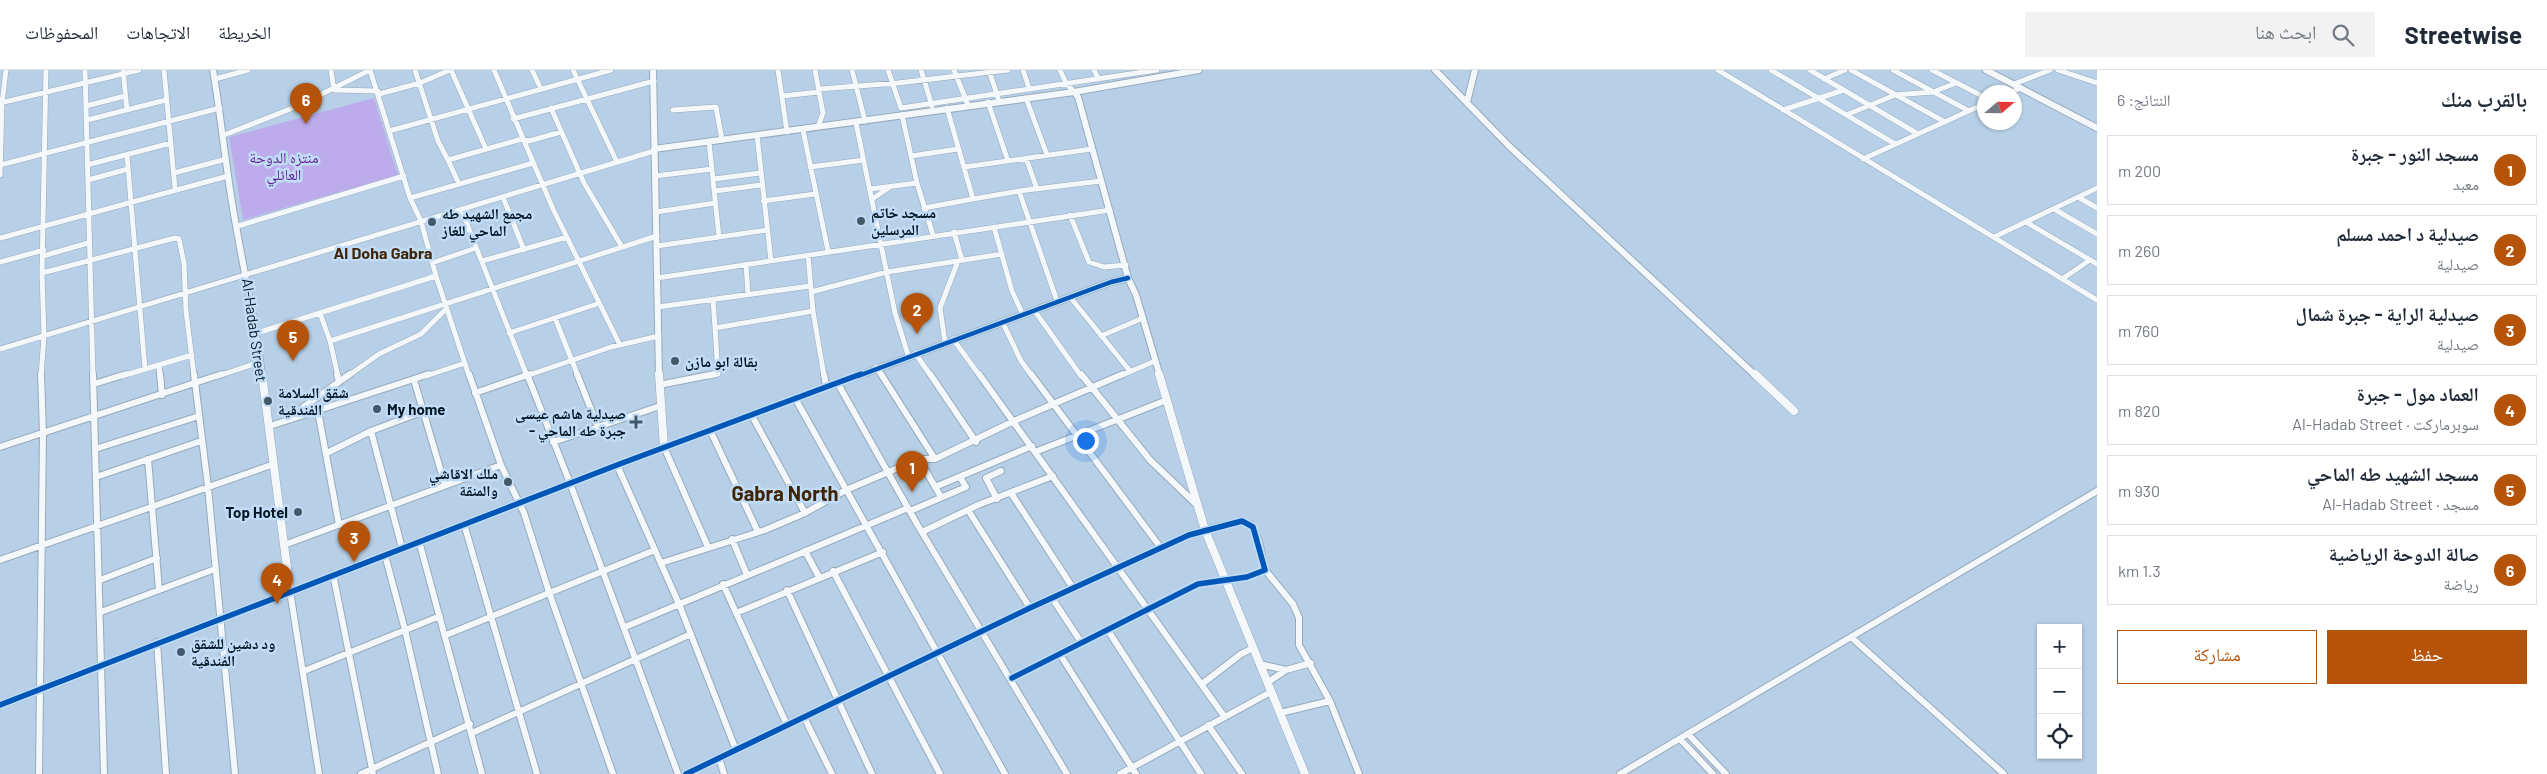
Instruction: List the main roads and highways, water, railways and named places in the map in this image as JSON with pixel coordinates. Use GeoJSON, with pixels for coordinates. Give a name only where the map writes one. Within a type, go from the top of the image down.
{"type":"FeatureCollection","features":[{"type":"Feature","properties":{"kind":"place","name":"صالة الدوحة الرياضية"},"geometry":{"type":"Point","coordinates":[306,124]}},
{"type":"Feature","properties":{"kind":"place","name":"مسجد خاتم المرسلين"},"geometry":{"type":"Point","coordinates":[861,221]}},
{"type":"Feature","properties":{"kind":"place","name":"مجمع الشهيد طه الماحي للغاز"},"geometry":{"type":"Point","coordinates":[432,222]}},
{"type":"Feature","properties":{"kind":"place","name":"صيدلية د احمد مسلم"},"geometry":{"type":"Point","coordinates":[917,334]}},
{"type":"Feature","properties":{"kind":"place","name":"مسجد الشهيد طه الماحي"},"geometry":{"type":"Point","coordinates":[293,361]}},
{"type":"Feature","properties":{"kind":"place","name":"بقالة ابو مازن"},"geometry":{"type":"Point","coordinates":[675,361]}},
{"type":"Feature","properties":{"kind":"place","name":"شقق السلامة الفندقية"},"geometry":{"type":"Point","coordinates":[268,401]}},
{"type":"Feature","properties":{"kind":"place","name":"My home"},"geometry":{"type":"Point","coordinates":[377,409]}},
{"type":"Feature","properties":{"kind":"place","name":"صيدلية هاشم عيسى - جبرة طه الماحي"},"geometry":{"type":"Point","coordinates":[636,422]}},
{"type":"Feature","properties":{"kind":"place","name":"ملك الاقاشي والمنقة"},"geometry":{"type":"Point","coordinates":[508,482]}},
{"type":"Feature","properties":{"kind":"place","name":"مسجد النور - جبرة"},"geometry":{"type":"Point","coordinates":[912,492]}},
{"type":"Feature","properties":{"kind":"place","name":"Top Hotel"},"geometry":{"type":"Point","coordinates":[298,512]}},
{"type":"Feature","properties":{"kind":"place","name":"صيدلية الراية - جبرة شمال"},"geometry":{"type":"Point","coordinates":[354,562]}},
{"type":"Feature","properties":{"kind":"place","name":"العماد مول - جبرة"},"geometry":{"type":"Point","coordinates":[277,604]}},
{"type":"Feature","properties":{"kind":"place","name":"ود دشين للشقق الفندقية"},"geometry":{"type":"Point","coordinates":[181,652]}},
{"type":"Feature","properties":{"kind":"district","name":"Al Doha Gabra"},"geometry":{"type":"Point","coordinates":[383,252]}},
{"type":"Feature","properties":{"kind":"district","name":"Gabra North"},"geometry":{"type":"Point","coordinates":[785,493]}},
{"type":"Feature","properties":{"kind":"park label","name":"منتزه الدوحة العائلي"},"geometry":{"type":"Point","coordinates":[284,166]}}]}
